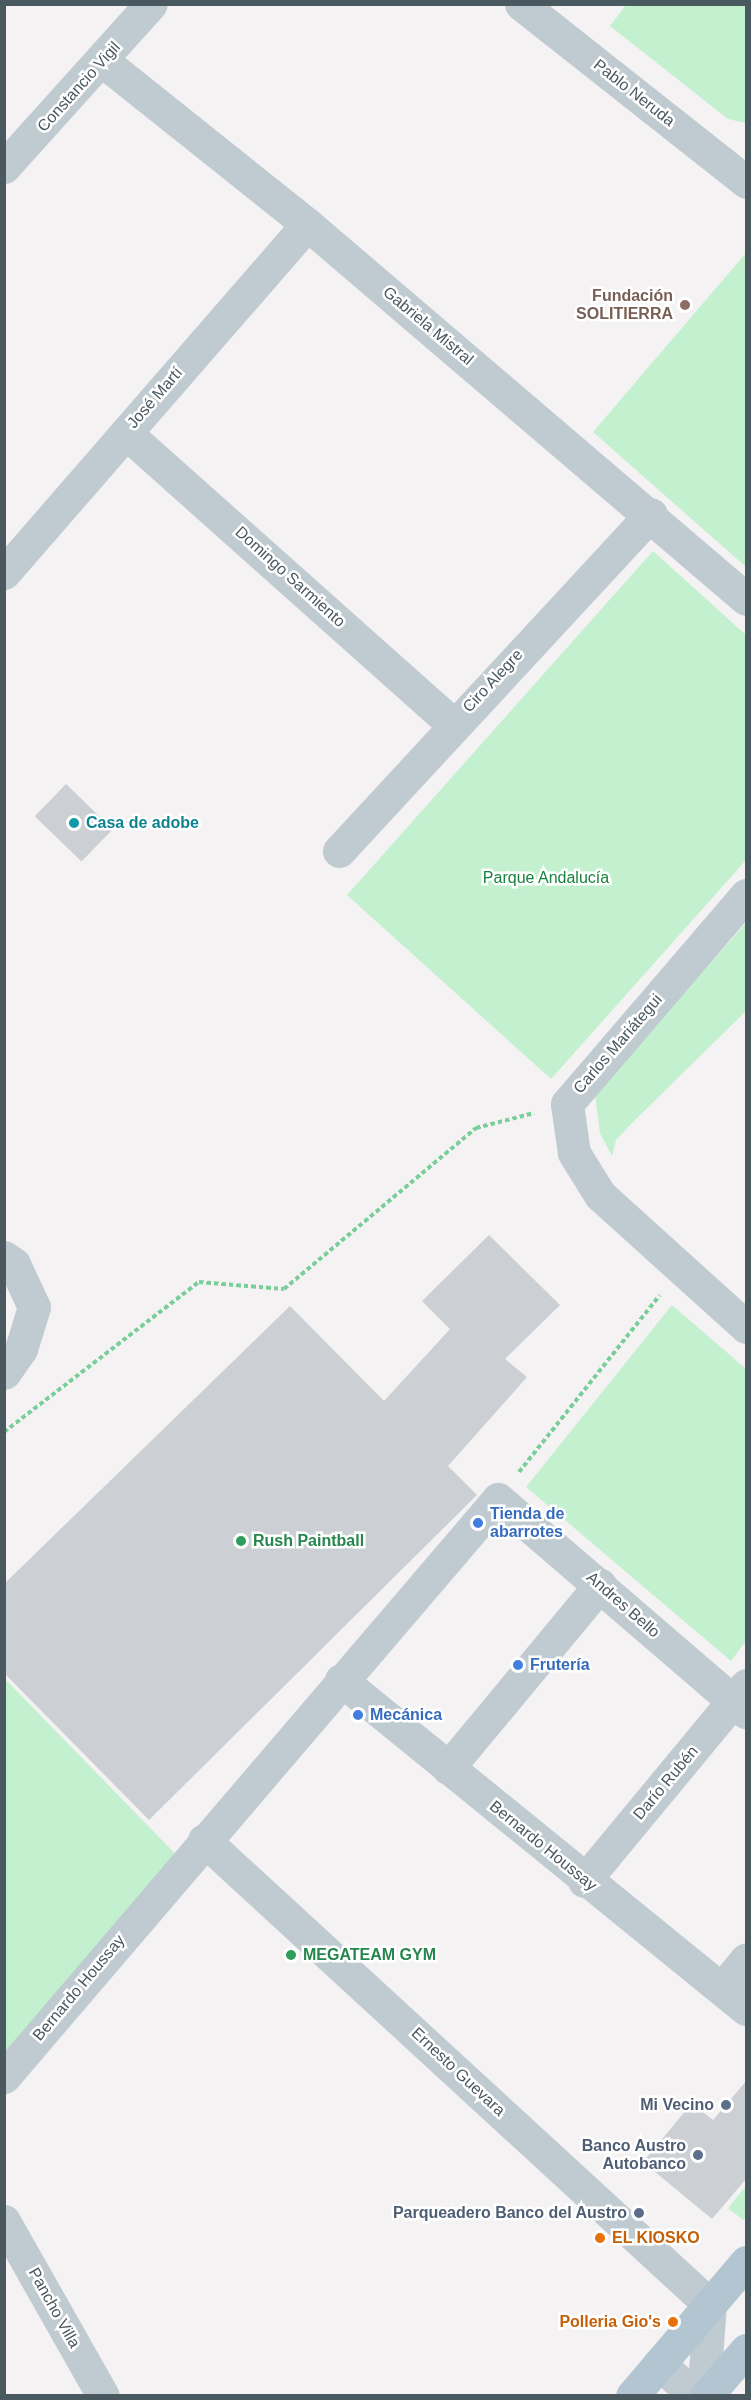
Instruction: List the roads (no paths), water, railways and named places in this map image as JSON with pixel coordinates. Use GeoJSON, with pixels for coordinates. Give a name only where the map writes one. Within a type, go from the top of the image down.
{"type":"FeatureCollection","features":[{"type":"Feature","properties":{"kind":"main road"},"geometry":{"type":"LineString","coordinates":[[632,2396],[747,2262]]}},
{"type":"Feature","properties":{"kind":"main road"},"geometry":{"type":"LineString","coordinates":[[704,2396],[747,2350]]}},
{"type":"Feature","properties":{"kind":"street","name":"Constancio Vigil"},"geometry":{"type":"LineString","coordinates":[[4,167],[104,62],[151,4]]}},
{"type":"Feature","properties":{"kind":"street","name":"Pablo Neruda"},"geometry":{"type":"LineString","coordinates":[[521,4],[747,182]]}},
{"type":"Feature","properties":{"kind":"street","name":"Gabriela Mistral"},"geometry":{"type":"LineString","coordinates":[[104,62],[307,224],[651,514],[747,598]]}},
{"type":"Feature","properties":{"kind":"street","name":"José Martí"},"geometry":{"type":"LineString","coordinates":[[6,566],[126,433],[307,224]]}},
{"type":"Feature","properties":{"kind":"street","name":"Domingo Sarmiento"},"geometry":{"type":"LineString","coordinates":[[126,433],[453,724]]}},
{"type":"Feature","properties":{"kind":"street","name":"Ciro Alegre"},"geometry":{"type":"LineString","coordinates":[[339,851],[453,724],[651,514]]}},
{"type":"Feature","properties":{"kind":"street","name":"Carlos Mariátegui"},"geometry":{"type":"LineString","coordinates":[[747,895],[567,1104],[568,1129],[584,1174],[680,1270],[747,1328]]}},
{"type":"Feature","properties":{"kind":"street"},"geometry":{"type":"LineString","coordinates":[[4,1257],[14,1264],[34,1307],[21,1349],[4,1373]]}},
{"type":"Feature","properties":{"kind":"street","name":"Andres Bello"},"geometry":{"type":"LineString","coordinates":[[498,1499],[742,1700]]}},
{"type":"Feature","properties":{"kind":"street","name":"Bernardo Houssay"},"geometry":{"type":"LineString","coordinates":[[4,2077],[204,1840],[498,1499]]}},
{"type":"Feature","properties":{"kind":"street"},"geometry":{"type":"LineString","coordinates":[[448,1768],[600,1585]]}},
{"type":"Feature","properties":{"kind":"street","name":"Bernardo Houssay"},"geometry":{"type":"LineString","coordinates":[[341,1680],[584,1881],[747,2009]]}},
{"type":"Feature","properties":{"kind":"street","name":"Darío Rubén"},"geometry":{"type":"LineString","coordinates":[[584,1881],[742,1700]]}},
{"type":"Feature","properties":{"kind":"street","name":"Ernesto Guevara"},"geometry":{"type":"LineString","coordinates":[[204,1840],[710,2305]]}},
{"type":"Feature","properties":{"kind":"street"},"geometry":{"type":"LineString","coordinates":[[722,1989],[747,1959]]}},
{"type":"Feature","properties":{"kind":"street","name":"Pancho Villa"},"geometry":{"type":"LineString","coordinates":[[4,2221],[103,2396]]}},
{"type":"Feature","properties":{"kind":"street"},"geometry":{"type":"LineString","coordinates":[[704,2396],[710,2305]]}},
{"type":"Feature","properties":{"kind":"street"},"geometry":{"type":"LineString","coordinates":[[659,2364],[696,2396]]}},
{"type":"Feature","properties":{"kind":"place","name":"Fundación SOLITIERRA"},"geometry":{"type":"Point","coordinates":[685,305]}},
{"type":"Feature","properties":{"kind":"place","name":"Casa de adobe"},"geometry":{"type":"Point","coordinates":[74,823]}},
{"type":"Feature","properties":{"kind":"place","name":"Tienda de abarrotes"},"geometry":{"type":"Point","coordinates":[478,1523]}},
{"type":"Feature","properties":{"kind":"place","name":"Rush Paintball"},"geometry":{"type":"Point","coordinates":[241,1541]}},
{"type":"Feature","properties":{"kind":"place","name":"Frutería"},"geometry":{"type":"Point","coordinates":[518,1665]}},
{"type":"Feature","properties":{"kind":"place","name":"Mecánica"},"geometry":{"type":"Point","coordinates":[358,1715]}},
{"type":"Feature","properties":{"kind":"place","name":"MEGATEAM GYM"},"geometry":{"type":"Point","coordinates":[291,1955]}},
{"type":"Feature","properties":{"kind":"place","name":"Mi Vecino"},"geometry":{"type":"Point","coordinates":[726,2105]}},
{"type":"Feature","properties":{"kind":"place","name":"Banco Austro Autobanco"},"geometry":{"type":"Point","coordinates":[698,2155]}},
{"type":"Feature","properties":{"kind":"place","name":"Parqueadero Banco del Austro"},"geometry":{"type":"Point","coordinates":[639,2213]}},
{"type":"Feature","properties":{"kind":"place","name":"EL KIOSKO"},"geometry":{"type":"Point","coordinates":[600,2238]}},
{"type":"Feature","properties":{"kind":"place","name":"Polleria Gio's"},"geometry":{"type":"Point","coordinates":[673,2322]}},
{"type":"Feature","properties":{"kind":"park label","name":"Parque Andalucía"},"geometry":{"type":"Point","coordinates":[546,878]}}]}
